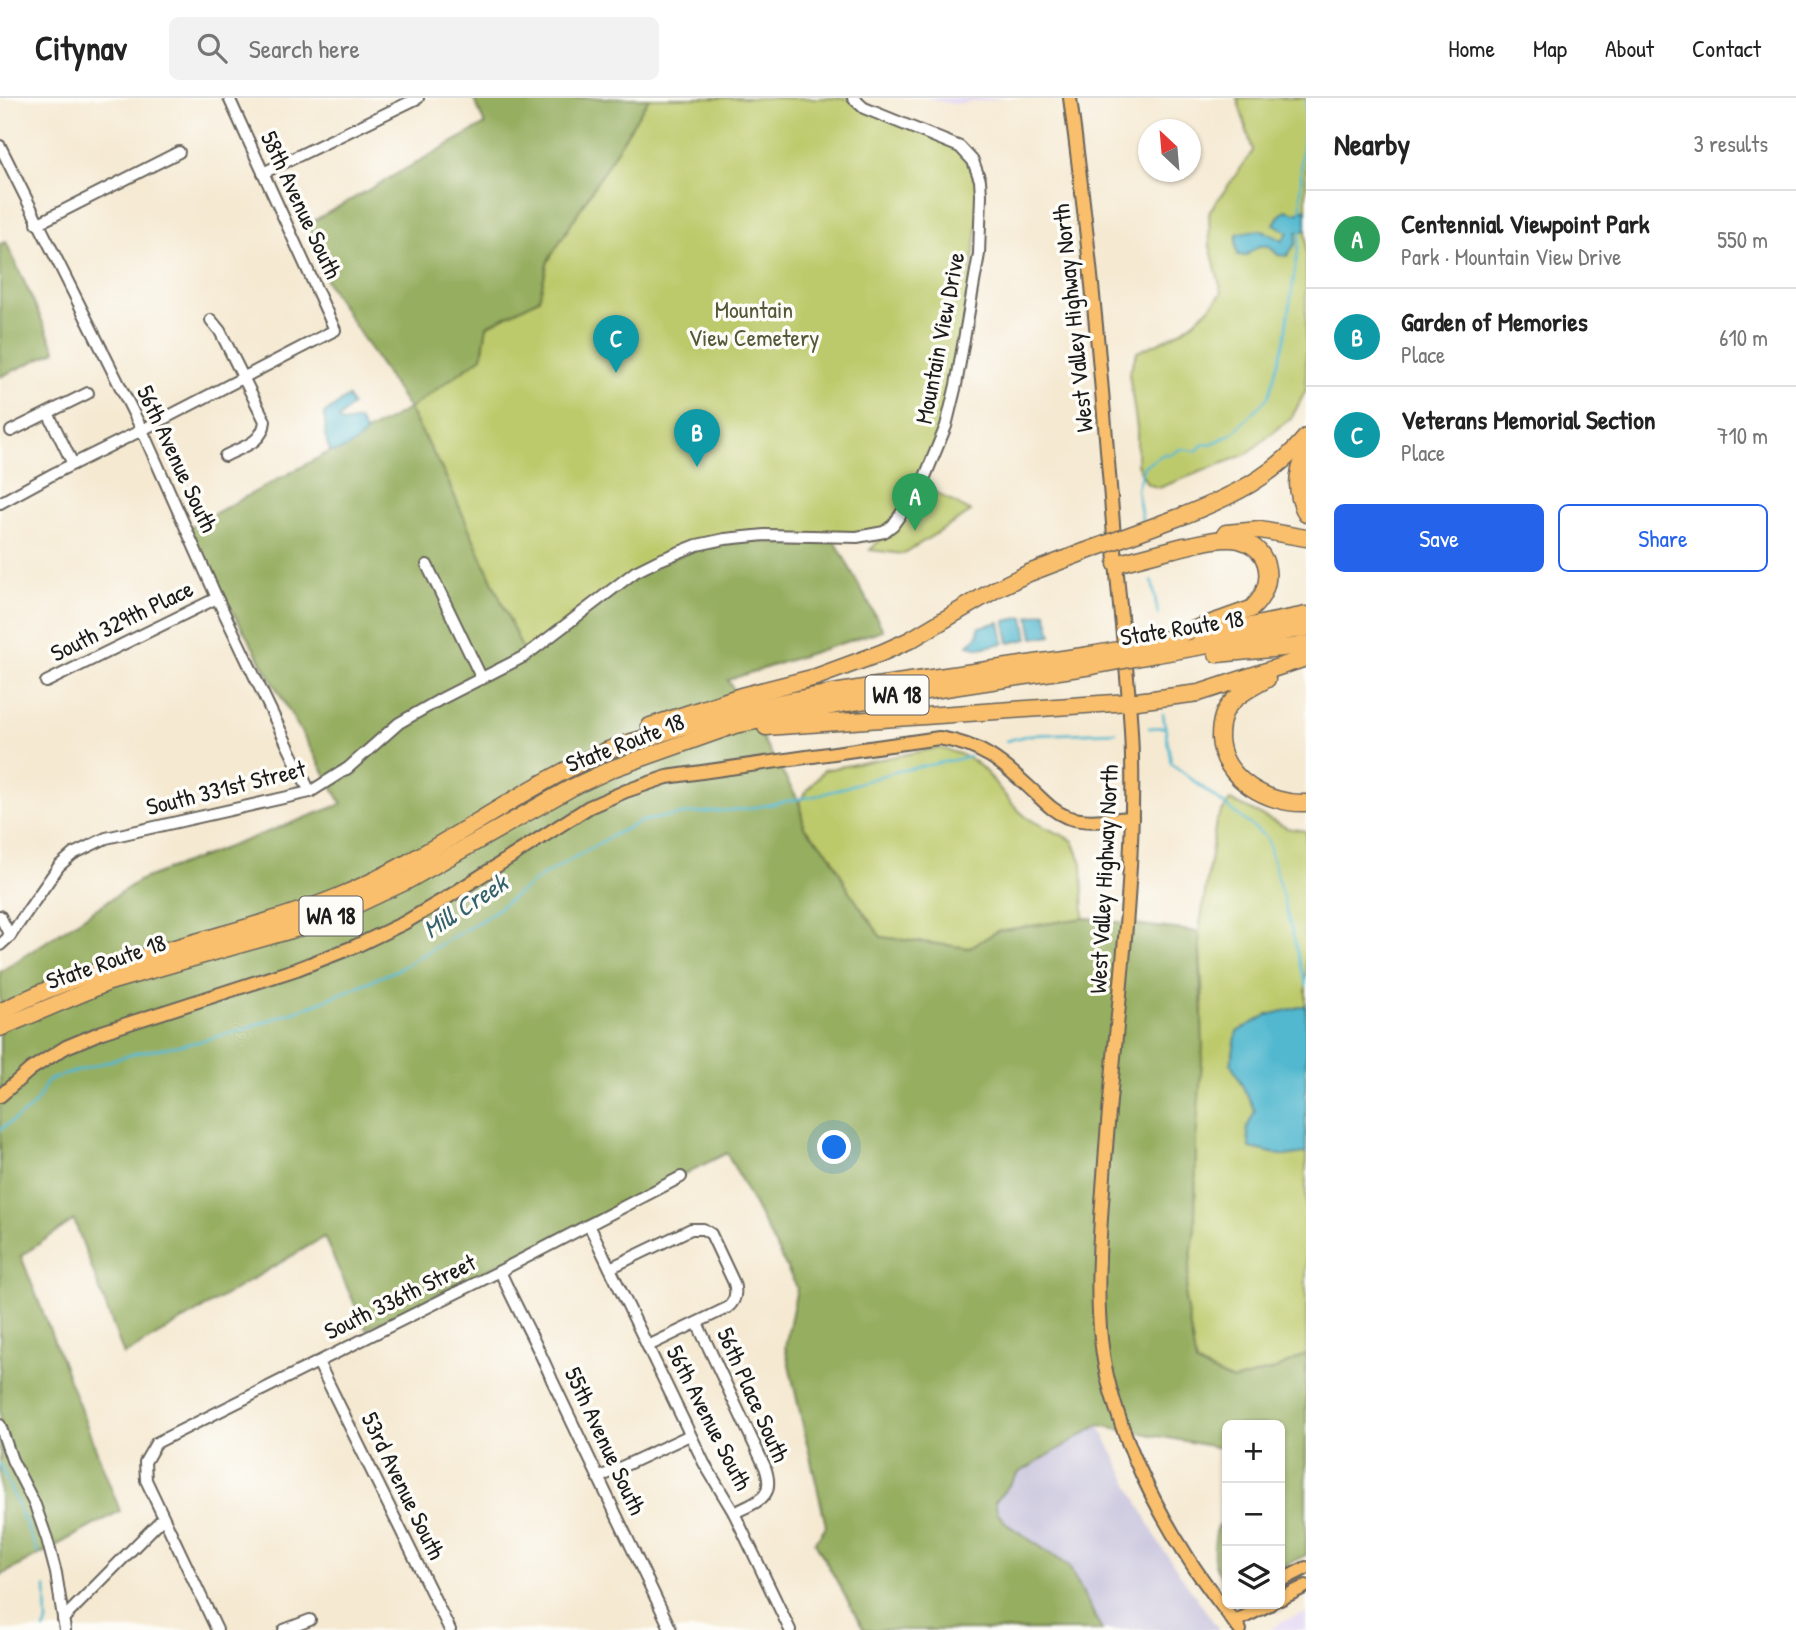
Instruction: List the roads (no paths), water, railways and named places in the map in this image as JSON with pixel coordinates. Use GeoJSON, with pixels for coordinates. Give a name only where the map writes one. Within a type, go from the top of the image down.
{"type":"FeatureCollection","features":[{"type":"Feature","properties":{"kind":"highway"},"geometry":{"type":"LineString","coordinates":[[523,793],[542,777],[574,759],[647,726],[728,700],[816,677],[871,657],[910,640],[996,589],[1029,573],[1185,515],[1246,488],[1270,473],[1293,453],[1306,437]]}},
{"type":"Feature","properties":{"kind":"highway"},"geometry":{"type":"LineString","coordinates":[[1306,453],[1298,474],[1298,489],[1306,514]]}},
{"type":"Feature","properties":{"kind":"highway"},"geometry":{"type":"LineString","coordinates":[[1116,564],[1246,530],[1306,538]]}},
{"type":"Feature","properties":{"kind":"highway"},"geometry":{"type":"LineString","coordinates":[[1155,649],[1251,608],[1262,598],[1269,582],[1263,556],[1240,540],[1224,540],[1174,549]]}},
{"type":"Feature","properties":{"kind":"highway","name":"State Route 18"},"geometry":{"type":"LineString","coordinates":[[0,1028],[109,982],[298,929],[339,913],[405,882],[571,788],[614,768],[735,725],[1155,649],[1306,615]]}},
{"type":"Feature","properties":{"kind":"highway","name":"State Route 18"},"geometry":{"type":"LineString","coordinates":[[1155,649],[1176,652],[1306,628]]}},
{"type":"Feature","properties":{"kind":"highway"},"geometry":{"type":"LineString","coordinates":[[1176,652],[1237,653],[1306,644]]}},
{"type":"Feature","properties":{"kind":"highway","name":"State Route 18"},"geometry":{"type":"LineString","coordinates":[[0,1012],[100,969],[281,917],[338,896],[415,858],[523,793],[607,751],[720,715],[843,691],[1091,660]]}},
{"type":"Feature","properties":{"kind":"highway"},"geometry":{"type":"LineString","coordinates":[[704,737],[821,722],[1129,702],[1199,693],[1303,660]]}},
{"type":"Feature","properties":{"kind":"highway"},"geometry":{"type":"LineString","coordinates":[[1303,660],[1245,692],[1231,703],[1220,726],[1220,736],[1223,755],[1236,776],[1255,790],[1277,800],[1306,803]]}},
{"type":"Feature","properties":{"kind":"main road","name":"West Valley Highway North"},"geometry":{"type":"LineString","coordinates":[[1070,98],[1100,363],[1132,763],[1126,925],[1100,1225],[1103,1356],[1110,1388],[1124,1428],[1161,1514],[1186,1556],[1222,1598]]}},
{"type":"Feature","properties":{"kind":"main road"},"geometry":{"type":"LineString","coordinates":[[0,1096],[31,1069],[66,1047],[102,1032],[297,969],[380,935],[448,897],[589,807],[667,777],[939,738],[982,750],[1015,774],[1048,806],[1068,818],[1088,821],[1132,818]]}},
{"type":"Feature","properties":{"kind":"main road"},"geometry":{"type":"LineString","coordinates":[[1285,1578],[1306,1568]]}},
{"type":"Feature","properties":{"kind":"main road"},"geometry":{"type":"LineString","coordinates":[[1285,1596],[1306,1586]]}},
{"type":"Feature","properties":{"kind":"main road","name":"West Valley Highway North"},"geometry":{"type":"LineString","coordinates":[[1230,1609],[1237,1626]]}},
{"type":"Feature","properties":{"kind":"main road"},"geometry":{"type":"LineString","coordinates":[[1237,1626],[1262,1609]]}},
{"type":"Feature","properties":{"kind":"street","name":"58th Avenue South"},"geometry":{"type":"LineString","coordinates":[[229,98],[335,330],[243,378]]}},
{"type":"Feature","properties":{"kind":"street"},"geometry":{"type":"LineString","coordinates":[[263,173],[418,98]]}},
{"type":"Feature","properties":{"kind":"street","name":"Mountain View Drive"},"geometry":{"type":"LineString","coordinates":[[480,680],[525,656],[625,579],[657,561],[697,545],[745,537],[871,536],[893,525],[922,484],[946,426],[956,385],[981,239],[980,180],[973,161],[960,147],[864,108],[853,98]]}},
{"type":"Feature","properties":{"kind":"street","name":"56th Avenue South"},"geometry":{"type":"LineString","coordinates":[[0,146],[142,430],[217,598],[310,792]]}},
{"type":"Feature","properties":{"kind":"street"},"geometry":{"type":"LineString","coordinates":[[37,224],[179,152]]}},
{"type":"Feature","properties":{"kind":"street"},"geometry":{"type":"LineString","coordinates":[[211,320],[220,331],[265,421],[264,431],[258,439],[225,456]]}},
{"type":"Feature","properties":{"kind":"street"},"geometry":{"type":"LineString","coordinates":[[0,503],[243,378]]}},
{"type":"Feature","properties":{"kind":"street"},"geometry":{"type":"LineString","coordinates":[[12,431],[88,393]]}},
{"type":"Feature","properties":{"kind":"street"},"geometry":{"type":"LineString","coordinates":[[48,413],[73,464]]}},
{"type":"Feature","properties":{"kind":"street"},"geometry":{"type":"LineString","coordinates":[[428,565],[480,680]]}},
{"type":"Feature","properties":{"kind":"street","name":"South 329th Place"},"geometry":{"type":"LineString","coordinates":[[46,682],[217,598]]}},
{"type":"Feature","properties":{"kind":"street","name":"South 331st Street"},"geometry":{"type":"LineString","coordinates":[[0,946],[10,936],[59,866],[91,844],[106,838],[310,792],[348,768],[399,723],[480,680]]}},
{"type":"Feature","properties":{"kind":"street"},"geometry":{"type":"LineString","coordinates":[[0,916],[10,936]]}},
{"type":"Feature","properties":{"kind":"street","name":"South 336th Street"},"geometry":{"type":"LineString","coordinates":[[163,1518],[146,1480],[145,1462],[156,1443],[681,1177]]}},
{"type":"Feature","properties":{"kind":"street","name":"56th Avenue South"},"geometry":{"type":"LineString","coordinates":[[589,1225],[690,1435],[734,1513],[790,1630]]}},
{"type":"Feature","properties":{"kind":"street"},"geometry":{"type":"LineString","coordinates":[[610,1268],[687,1231],[703,1229],[711,1234],[734,1283],[735,1297],[727,1308],[648,1346]]}},
{"type":"Feature","properties":{"kind":"street","name":"55th Avenue South"},"geometry":{"type":"LineString","coordinates":[[500,1271],[519,1315],[541,1352],[671,1630]]}},
{"type":"Feature","properties":{"kind":"street","name":"56th Place South"},"geometry":{"type":"LineString","coordinates":[[697,1323],[765,1467],[769,1486],[768,1492],[761,1500],[734,1513]]}},
{"type":"Feature","properties":{"kind":"street","name":"53rd Avenue South"},"geometry":{"type":"LineString","coordinates":[[318,1362],[450,1630]]}},
{"type":"Feature","properties":{"kind":"street"},"geometry":{"type":"LineString","coordinates":[[0,1424],[12,1460],[35,1504],[47,1539],[60,1592],[64,1624]]}},
{"type":"Feature","properties":{"kind":"street"},"geometry":{"type":"LineString","coordinates":[[598,1478],[690,1435]]}},
{"type":"Feature","properties":{"kind":"street"},"geometry":{"type":"LineString","coordinates":[[64,1624],[163,1518],[217,1630]]}},
{"type":"Feature","properties":{"kind":"street"},"geometry":{"type":"LineString","coordinates":[[284,1630],[310,1620]]}},
{"type":"Feature","properties":{"kind":"water"},"geometry":{"type":"Polygon","coordinates":[[[1306,209],[1306,230],[1297,232],[1296,243],[1287,256],[1278,255],[1269,246],[1259,246],[1245,256],[1238,255],[1237,234],[1261,231],[1282,241],[1288,232],[1274,224],[1278,217],[1286,210],[1296,213],[1306,209]]]}},
{"type":"Feature","properties":{"kind":"water"},"geometry":{"type":"Polygon","coordinates":[[[348,397],[352,405],[339,419],[342,423],[359,420],[366,433],[350,446],[331,452],[326,438],[324,414],[348,397]]]}},
{"type":"Feature","properties":{"kind":"water"},"geometry":{"type":"Polygon","coordinates":[[[1046,612],[1052,635],[1033,638],[1029,617],[1046,612]]]}},
{"type":"Feature","properties":{"kind":"water"},"geometry":{"type":"Polygon","coordinates":[[[1024,617],[1028,639],[1009,643],[1005,621],[1024,617]]]}},
{"type":"Feature","properties":{"kind":"water"},"geometry":{"type":"Polygon","coordinates":[[[1000,622],[1004,643],[980,648],[968,645],[978,635],[979,627],[1000,622]]]}},
{"type":"Feature","properties":{"kind":"water"},"geometry":{"type":"Polygon","coordinates":[[[1306,1004],[1306,1153],[1285,1156],[1250,1148],[1247,1128],[1255,1111],[1231,1063],[1237,1032],[1267,1015],[1306,1004]]]}},
{"type":"Feature","properties":{"kind":"waterway","name":"Mill Creek"},"geometry":{"type":"LineString","coordinates":[[1301,211],[1301,160],[1306,101]]}},
{"type":"Feature","properties":{"kind":"waterway","name":"Mill Creek"},"geometry":{"type":"LineString","coordinates":[[1142,520],[1137,489],[1144,466],[1164,454],[1172,454],[1180,449],[1197,451],[1202,445],[1211,444],[1232,434],[1269,396],[1285,338],[1301,229]]}},
{"type":"Feature","properties":{"kind":"waterway"},"geometry":{"type":"LineString","coordinates":[[1152,581],[1158,614]]}},
{"type":"Feature","properties":{"kind":"waterway"},"geometry":{"type":"LineString","coordinates":[[1163,714],[1171,763],[1267,838],[1306,985]]}},
{"type":"Feature","properties":{"kind":"waterway","name":"Mill Creek"},"geometry":{"type":"LineString","coordinates":[[1149,728],[1165,727]]}},
{"type":"Feature","properties":{"kind":"waterway","name":"Mill Creek"},"geometry":{"type":"LineString","coordinates":[[1006,741],[1029,735],[1116,732]]}},
{"type":"Feature","properties":{"kind":"waterway","name":"Mill Creek"},"geometry":{"type":"LineString","coordinates":[[0,1130],[32,1107],[51,1079],[136,1053],[197,1042],[244,1029],[313,1005],[397,970],[485,918],[539,878],[643,821],[683,814],[746,809],[820,795],[894,772],[969,757]]}},
{"type":"Feature","properties":{"kind":"waterway"},"geometry":{"type":"LineString","coordinates":[[0,1464],[38,1553]]}},
{"type":"Feature","properties":{"kind":"waterway"},"geometry":{"type":"LineString","coordinates":[[44,1630],[47,1623],[46,1587]]}},
{"type":"Feature","properties":{"kind":"place","name":"Veterans Memorial Section"},"geometry":{"type":"Point","coordinates":[616,373]}},
{"type":"Feature","properties":{"kind":"place","name":"Garden of Memories"},"geometry":{"type":"Point","coordinates":[697,467]}},
{"type":"Feature","properties":{"kind":"place","name":"Centennial Viewpoint Park"},"geometry":{"type":"Point","coordinates":[915,531]}},
{"type":"Feature","properties":{"kind":"park label","name":"Mountain View Cemetery"},"geometry":{"type":"Point","coordinates":[754,324]}}]}
